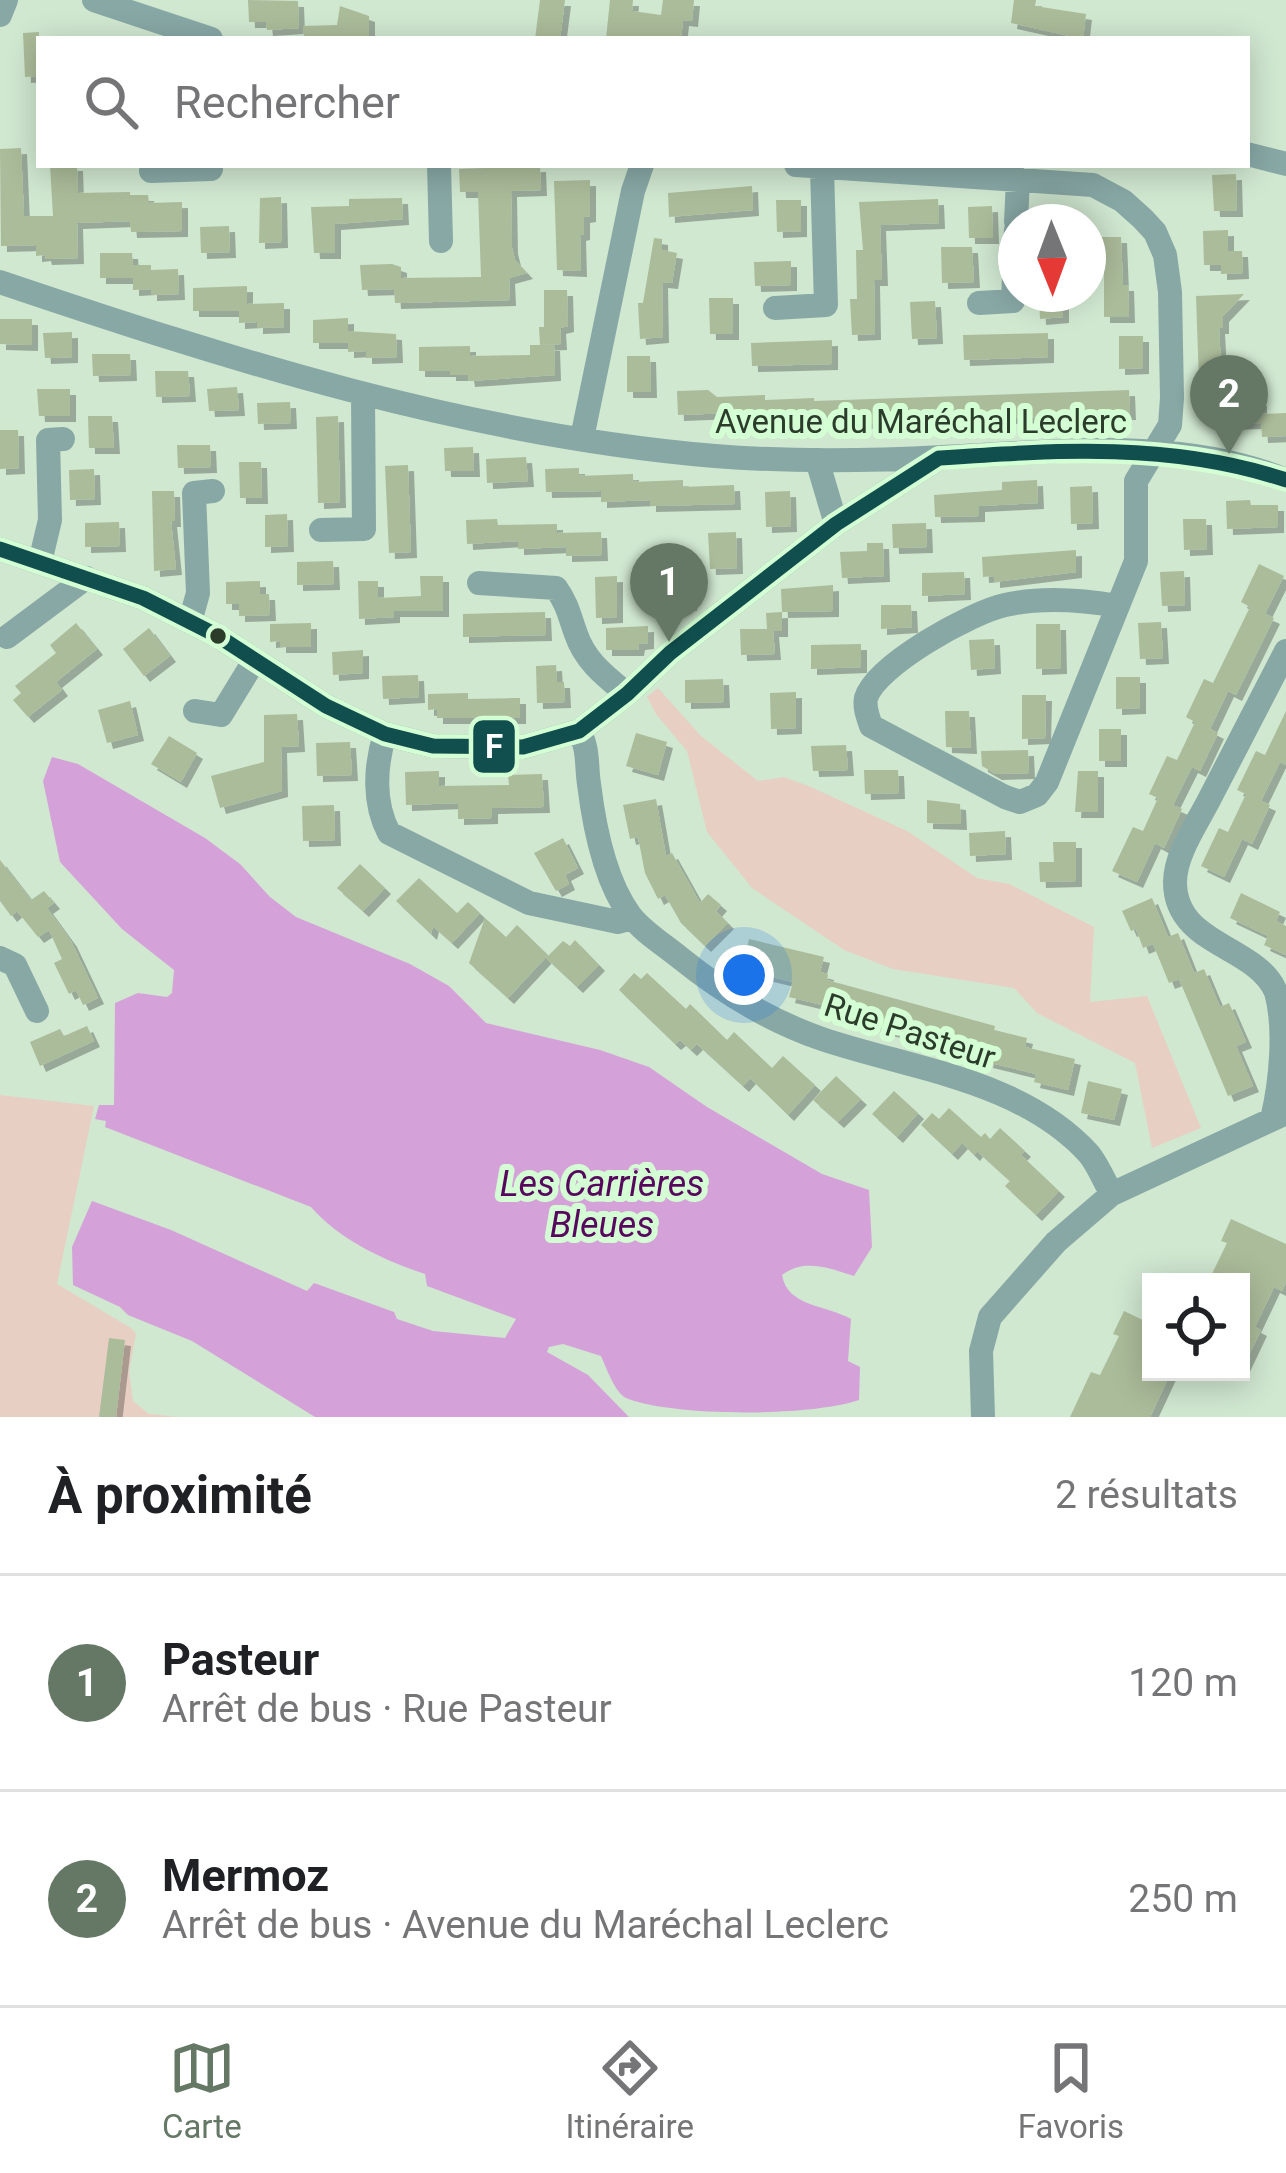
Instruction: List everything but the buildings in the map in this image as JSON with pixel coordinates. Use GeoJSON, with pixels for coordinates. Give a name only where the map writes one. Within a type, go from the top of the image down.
{"type":"FeatureCollection","features":[{"type":"Feature","properties":{"kind":"street"},"geometry":{"type":"LineString","coordinates":[[0,15],[6,0]]}},
{"type":"Feature","properties":{"kind":"street"},"geometry":{"type":"LineString","coordinates":[[94,0],[202,36]]}},
{"type":"Feature","properties":{"kind":"street"},"geometry":{"type":"LineString","coordinates":[[1250,155],[1286,164]]}},
{"type":"Feature","properties":{"kind":"street"},"geometry":{"type":"LineString","coordinates":[[151,170],[211,168]]}},
{"type":"Feature","properties":{"kind":"street"},"geometry":{"type":"LineString","coordinates":[[439,168],[441,241]]}},
{"type":"Feature","properties":{"kind":"street"},"geometry":{"type":"LineString","coordinates":[[582,438],[641,168]]}},
{"type":"Feature","properties":{"kind":"street"},"geometry":{"type":"LineString","coordinates":[[816,168],[1093,185],[1123,201],[1155,232],[1165,255],[1170,292],[1170,425],[1136,481],[1136,561],[1118,606],[1047,782],[1037,795],[1020,802],[1004,797],[872,726],[866,698],[876,682],[957,623],[1006,604],[1088,601],[1118,606]]}},
{"type":"Feature","properties":{"kind":"street"},"geometry":{"type":"LineString","coordinates":[[776,308],[826,305],[822,169]]}},
{"type":"Feature","properties":{"kind":"street"},"geometry":{"type":"LineString","coordinates":[[1017,204],[1018,179]]}},
{"type":"Feature","properties":{"kind":"street","name":"Avenue du Maréchal Leclerc"},"geometry":{"type":"LineString","coordinates":[[0,282],[220,356],[363,395],[440,415],[582,438],[720,456],[817,460],[1154,454],[1223,462],[1286,480]]}},
{"type":"Feature","properties":{"kind":"street"},"geometry":{"type":"LineString","coordinates":[[979,303],[998,302]]}},
{"type":"Feature","properties":{"kind":"street"},"geometry":{"type":"LineString","coordinates":[[322,530],[364,529],[363,395]]}},
{"type":"Feature","properties":{"kind":"street"},"geometry":{"type":"LineString","coordinates":[[40,562],[50,520],[48,440],[63,439]]}},
{"type":"Feature","properties":{"kind":"street"},"geometry":{"type":"LineString","coordinates":[[0,549],[143,598],[326,706],[385,734],[433,746],[523,747],[579,731],[670,653],[836,524],[939,458]]}},
{"type":"Feature","properties":{"kind":"street"},"geometry":{"type":"LineString","coordinates":[[817,460],[836,524]]}},
{"type":"Feature","properties":{"kind":"street"},"geometry":{"type":"LineString","coordinates":[[190,622],[198,593],[194,493],[213,491]]}},
{"type":"Feature","properties":{"kind":"street"},"geometry":{"type":"LineString","coordinates":[[7,637],[86,578]]}},
{"type":"Feature","properties":{"kind":"street"},"geometry":{"type":"LineString","coordinates":[[479,584],[556,588],[571,608],[576,634],[594,667],[627,694]]}},
{"type":"Feature","properties":{"kind":"street"},"geometry":{"type":"LineString","coordinates":[[983,1417],[981,1351],[989,1317],[1056,1242],[1112,1194],[1279,1116],[1285,1026],[1276,990],[1250,964],[1187,920],[1177,902],[1175,878],[1188,842],[1286,651]]}},
{"type":"Feature","properties":{"kind":"street"},"geometry":{"type":"LineString","coordinates":[[195,711],[221,715],[254,661]]}},
{"type":"Feature","properties":{"kind":"street"},"geometry":{"type":"LineString","coordinates":[[1260,702],[1286,697]]}},
{"type":"Feature","properties":{"kind":"street","name":"Rue Pasteur"},"geometry":{"type":"LineString","coordinates":[[579,731],[587,746],[590,792],[601,840],[619,896],[632,918],[702,976],[783,1024],[981,1085],[1016,1102],[1067,1134],[1091,1156],[1112,1194]]}},
{"type":"Feature","properties":{"kind":"street"},"geometry":{"type":"LineString","coordinates":[[385,734],[376,761],[380,817],[388,833],[529,903],[618,922],[632,918]]}},
{"type":"Feature","properties":{"kind":"street"},"geometry":{"type":"LineString","coordinates":[[0,958],[15,965],[38,1011]]}},
{"type":"Feature","properties":{"kind":"shaded area"},"geometry":{"type":"Polygon","coordinates":[[[658,688],[701,736],[758,781],[784,777],[811,787],[907,831],[977,878],[1009,884],[1094,927],[1090,1002],[1147,996],[1201,1128],[1152,1148],[1135,1063],[1037,1013],[1014,988],[893,969],[844,950],[752,888],[707,832],[687,751],[647,697],[658,688]]]}},
{"type":"Feature","properties":{"kind":"shaded area"},"geometry":{"type":"Polygon","coordinates":[[[0,1095],[94,1106],[57,1284],[131,1328],[136,1334],[129,1371],[133,1401],[149,1414],[180,1417],[0,1417],[0,1095]]]}},
{"type":"Feature","properties":{"kind":"water","name":"Les Carrières Bleues"},"geometry":{"type":"Polygon","coordinates":[[[52,757],[78,764],[205,838],[296,917],[410,964],[449,986],[486,1023],[600,1050],[649,1067],[822,1174],[869,1190],[872,1247],[854,1276],[808,1266],[782,1275],[785,1286],[800,1299],[851,1319],[848,1361],[860,1367],[859,1400],[774,1412],[644,1404],[620,1393],[601,1356],[563,1344],[547,1352],[588,1375],[629,1417],[315,1417],[192,1341],[128,1315],[73,1285],[72,1247],[92,1201],[171,1230],[307,1291],[314,1283],[433,1331],[505,1338],[516,1319],[427,1286],[425,1274],[363,1248],[311,1207],[105,1127],[106,1121],[95,1119],[99,1105],[114,1105],[115,1003],[138,993],[167,997],[172,993],[174,970],[122,929],[60,862],[43,781],[52,757]]]}},
{"type":"Feature","properties":{"kind":"transit line","name":"F"},"geometry":{"type":"LineString","coordinates":[[939,458],[1071,451],[1157,454],[1286,480]]}},
{"type":"Feature","properties":{"kind":"transit line","name":"F"},"geometry":{"type":"LineString","coordinates":[[0,549],[143,598],[218,636],[326,706],[385,734],[433,746],[523,747],[579,731],[670,653],[836,524],[939,458]]}},
{"type":"Feature","properties":{"kind":"place","name":"Mermoz"},"geometry":{"type":"Point","coordinates":[1229,454]}},
{"type":"Feature","properties":{"kind":"place","name":"Pasteur"},"geometry":{"type":"Point","coordinates":[669,642]}}]}
